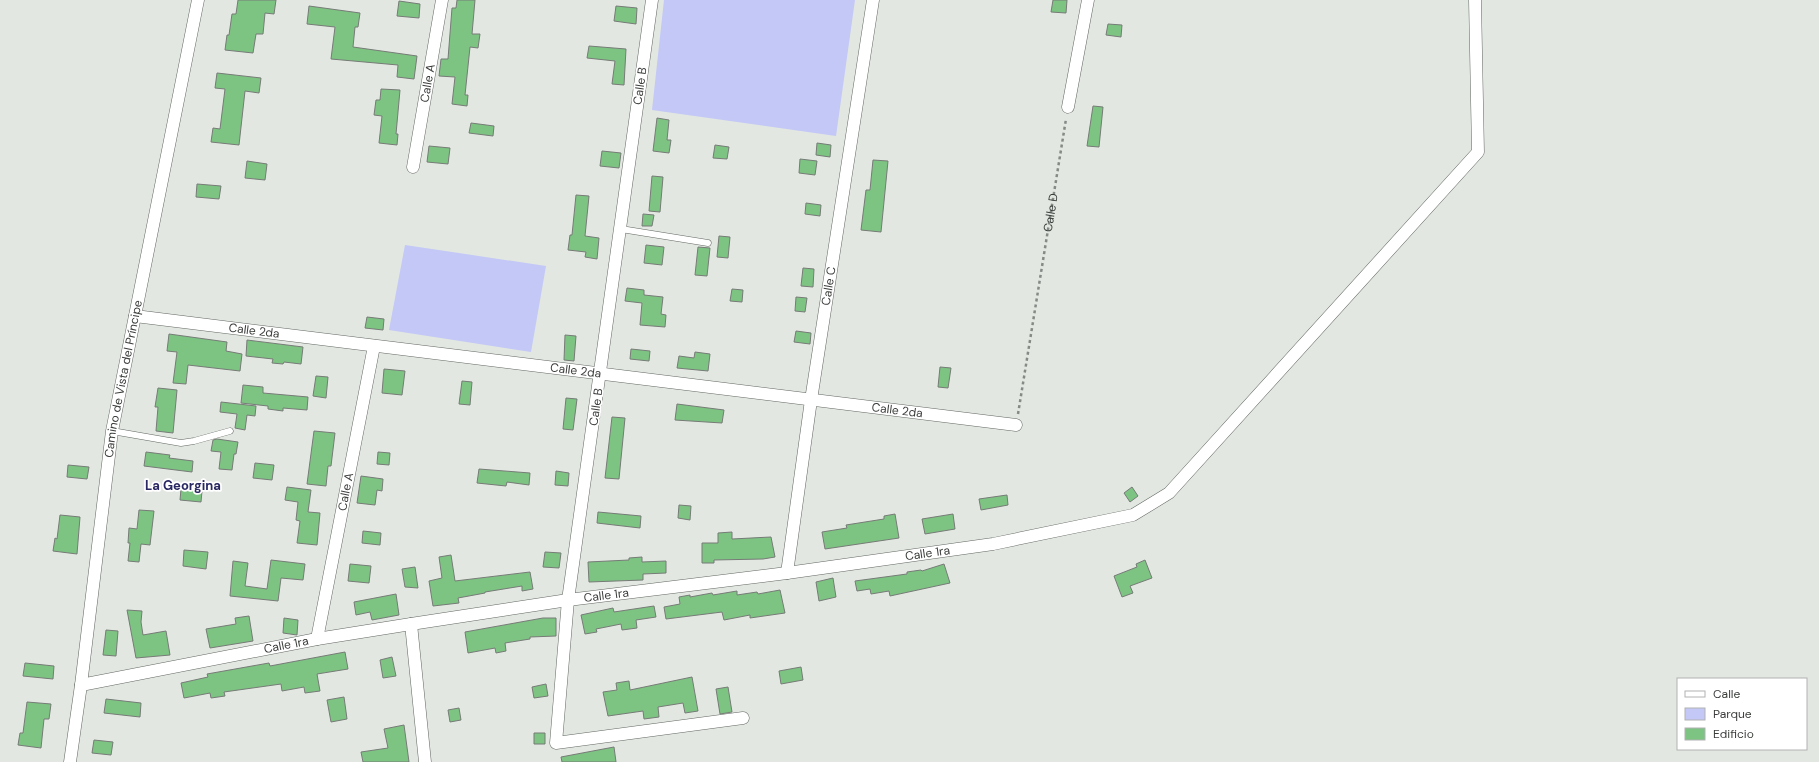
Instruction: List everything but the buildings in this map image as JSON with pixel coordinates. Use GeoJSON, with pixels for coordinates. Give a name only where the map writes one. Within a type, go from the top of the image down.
{"type":"FeatureCollection","features":[{"type":"Feature","properties":{"kind":"street","name":"Camino de Vista del Príncipe"},"geometry":{"type":"LineString","coordinates":[[70,762],[81,685],[112,431],[198,0]]}},
{"type":"Feature","properties":{"kind":"street","name":"Calle A"},"geometry":{"type":"LineString","coordinates":[[413,168],[442,0]]}},
{"type":"Feature","properties":{"kind":"street","name":"Calle B"},"geometry":{"type":"LineString","coordinates":[[652,0],[601,375],[568,600],[556,743],[743,718]]}},
{"type":"Feature","properties":{"kind":"street","name":"Calle C"},"geometry":{"type":"LineString","coordinates":[[787,573],[811,400],[873,0]]}},
{"type":"Feature","properties":{"kind":"street"},"geometry":{"type":"LineString","coordinates":[[1068,107],[1088,0]]}},
{"type":"Feature","properties":{"kind":"street","name":"Calle 1ra"},"geometry":{"type":"LineString","coordinates":[[81,685],[317,639],[568,600],[787,573],[993,544],[1133,515],[1169,493],[1478,152],[1475,0]]}},
{"type":"Feature","properties":{"kind":"street","name":"Calle 2da"},"geometry":{"type":"LineString","coordinates":[[135,316],[601,375],[1016,425]]}},
{"type":"Feature","properties":{"kind":"street","name":"Calle A"},"geometry":{"type":"LineString","coordinates":[[317,639],[374,346]]}},
{"type":"Feature","properties":{"kind":"street"},"geometry":{"type":"LineString","coordinates":[[411,624],[425,762]]}},
{"type":"Feature","properties":{"kind":"lane"},"geometry":{"type":"LineString","coordinates":[[621,229],[708,243]]}},
{"type":"Feature","properties":{"kind":"lane"},"geometry":{"type":"LineString","coordinates":[[112,431],[180,443],[194,441],[230,431]]}},
{"type":"Feature","properties":{"kind":"path","name":"Calle D"},"geometry":{"type":"LineString","coordinates":[[1016,425],[1068,107]]}},
{"type":"Feature","properties":{"kind":"green space"},"geometry":{"type":"Polygon","coordinates":[[[664,0],[855,0],[836,136],[652,110],[664,0]]]}},
{"type":"Feature","properties":{"kind":"green space"},"geometry":{"type":"Polygon","coordinates":[[[405,245],[546,266],[531,352],[389,330],[405,245]]]}},
{"type":"Feature","properties":{"kind":"district","name":"La Georgina"},"geometry":{"type":"Point","coordinates":[183,485]}}]}
